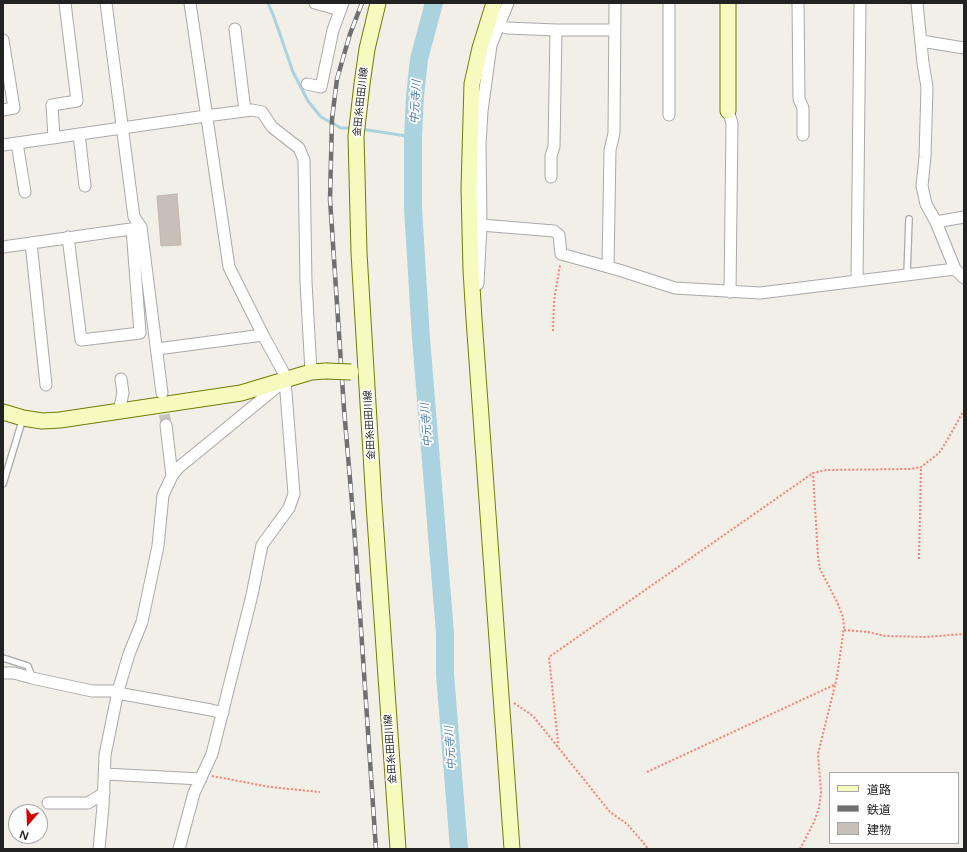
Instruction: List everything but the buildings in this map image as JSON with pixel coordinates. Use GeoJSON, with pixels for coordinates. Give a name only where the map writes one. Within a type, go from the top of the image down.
{"type":"FeatureCollection","features":[{"type":"Feature","properties":{"kind":"street"},"geometry":{"type":"LineString","coordinates":[[54,138],[52,105],[77,101],[65,3]]}},
{"type":"Feature","properties":{"kind":"street"},"geometry":{"type":"LineString","coordinates":[[106,3],[134,217],[157,349],[162,393]]}},
{"type":"Feature","properties":{"kind":"street"},"geometry":{"type":"LineString","coordinates":[[179,849],[194,793],[212,754],[252,596],[262,545],[289,508],[294,494],[285,380],[287,379],[263,335],[229,266],[190,3]]}},
{"type":"Feature","properties":{"kind":"street"},"geometry":{"type":"LineString","coordinates":[[306,84],[321,87],[333,30],[341,7],[315,3]]}},
{"type":"Feature","properties":{"kind":"street","name":"金田糸田田川線"},"geometry":{"type":"LineString","coordinates":[[378,3],[367,49],[356,136],[359,253],[366,372],[398,849]]}},
{"type":"Feature","properties":{"kind":"street"},"geometry":{"type":"LineString","coordinates":[[494,3],[480,48],[472,84],[470,189],[472,288],[512,849]]}},
{"type":"Feature","properties":{"kind":"street"},"geometry":{"type":"LineString","coordinates":[[472,288],[478,284],[481,225],[480,145],[482,111],[491,45],[508,3]]}},
{"type":"Feature","properties":{"kind":"street"},"geometry":{"type":"LineString","coordinates":[[608,267],[610,150],[614,133],[615,3]]}},
{"type":"Feature","properties":{"kind":"street"},"geometry":{"type":"LineString","coordinates":[[669,3],[669,114]]}},
{"type":"Feature","properties":{"kind":"street"},"geometry":{"type":"LineString","coordinates":[[728,3],[728,111],[732,123],[730,292]]}},
{"type":"Feature","properties":{"kind":"street"},"geometry":{"type":"LineString","coordinates":[[798,3],[799,99],[803,108],[803,136]]}},
{"type":"Feature","properties":{"kind":"street"},"geometry":{"type":"LineString","coordinates":[[857,281],[860,3]]}},
{"type":"Feature","properties":{"kind":"street"},"geometry":{"type":"LineString","coordinates":[[916,3],[927,87],[925,157],[922,186],[926,204],[936,222],[955,269],[964,278]]}},
{"type":"Feature","properties":{"kind":"street"},"geometry":{"type":"LineString","coordinates":[[499,25],[507,28],[614,30]]}},
{"type":"Feature","properties":{"kind":"street"},"geometry":{"type":"LineString","coordinates":[[234,29],[245,111]]}},
{"type":"Feature","properties":{"kind":"street"},"geometry":{"type":"LineString","coordinates":[[551,177],[551,156],[554,147],[556,30]]}},
{"type":"Feature","properties":{"kind":"street"},"geometry":{"type":"LineString","coordinates":[[3,40],[14,108],[3,110]]}},
{"type":"Feature","properties":{"kind":"street"},"geometry":{"type":"LineString","coordinates":[[921,41],[964,48]]}},
{"type":"Feature","properties":{"kind":"street"},"geometry":{"type":"LineString","coordinates":[[3,145],[252,110],[262,112],[272,127],[299,148],[304,160],[306,282],[319,371]]}},
{"type":"Feature","properties":{"kind":"street"},"geometry":{"type":"LineString","coordinates":[[79,134],[85,186]]}},
{"type":"Feature","properties":{"kind":"street"},"geometry":{"type":"LineString","coordinates":[[17,143],[25,192]]}},
{"type":"Feature","properties":{"kind":"street"},"geometry":{"type":"LineString","coordinates":[[936,222],[964,217]]}},
{"type":"Feature","properties":{"kind":"street"},"geometry":{"type":"LineString","coordinates":[[481,225],[554,231],[559,235],[562,254],[675,288],[760,293],[955,269]]}},
{"type":"Feature","properties":{"kind":"street"},"geometry":{"type":"LineString","coordinates":[[3,247],[136,228]]}},
{"type":"Feature","properties":{"kind":"street"},"geometry":{"type":"LineString","coordinates":[[68,237],[81,340],[140,334],[136,228]]}},
{"type":"Feature","properties":{"kind":"street"},"geometry":{"type":"LineString","coordinates":[[31,243],[46,385]]}},
{"type":"Feature","properties":{"kind":"street"},"geometry":{"type":"LineString","coordinates":[[157,349],[263,335]]}},
{"type":"Feature","properties":{"kind":"street"},"geometry":{"type":"LineString","coordinates":[[3,412],[23,418],[42,421],[60,420],[241,393],[319,371],[366,372]]}},
{"type":"Feature","properties":{"kind":"street"},"geometry":{"type":"LineString","coordinates":[[119,410],[123,392],[121,379]]}},
{"type":"Feature","properties":{"kind":"street"},"geometry":{"type":"LineString","coordinates":[[99,849],[106,755],[118,691],[129,654],[142,622],[158,546],[163,495],[172,476],[178,468],[285,380]]}},
{"type":"Feature","properties":{"kind":"street"},"geometry":{"type":"LineString","coordinates":[[166,426],[172,476]]}},
{"type":"Feature","properties":{"kind":"street"},"geometry":{"type":"LineString","coordinates":[[3,673],[14,673],[92,691],[118,691],[123,694],[222,713]]}},
{"type":"Feature","properties":{"kind":"street"},"geometry":{"type":"LineString","coordinates":[[105,774],[202,776]]}},
{"type":"Feature","properties":{"kind":"street"},"geometry":{"type":"LineString","coordinates":[[48,803],[88,803],[104,793]]}},
{"type":"Feature","properties":{"kind":"lane"},"geometry":{"type":"LineString","coordinates":[[907,275],[909,219]]}},
{"type":"Feature","properties":{"kind":"lane"},"geometry":{"type":"LineString","coordinates":[[3,484],[23,418]]}},
{"type":"Feature","properties":{"kind":"lane"},"geometry":{"type":"LineString","coordinates":[[3,658],[28,666],[32,678]]}},
{"type":"Feature","properties":{"kind":"path"},"geometry":{"type":"LineString","coordinates":[[553,331],[554,300],[562,254]]}},
{"type":"Feature","properties":{"kind":"path"},"geometry":{"type":"LineString","coordinates":[[557,747],[558,742],[549,657],[813,473],[826,470],[910,469],[921,467],[939,453],[964,410]]}},
{"type":"Feature","properties":{"kind":"path"},"geometry":{"type":"LineString","coordinates":[[919,559],[921,467]]}},
{"type":"Feature","properties":{"kind":"path"},"geometry":{"type":"LineString","coordinates":[[800,849],[814,822],[819,808],[820,792],[818,754],[836,684],[844,630],[842,617],[837,602],[820,569],[813,473]]}},
{"type":"Feature","properties":{"kind":"path"},"geometry":{"type":"LineString","coordinates":[[844,630],[868,632],[885,636],[925,637],[964,634]]}},
{"type":"Feature","properties":{"kind":"path"},"geometry":{"type":"LineString","coordinates":[[647,772],[836,684]]}},
{"type":"Feature","properties":{"kind":"path"},"geometry":{"type":"LineString","coordinates":[[512,702],[533,716],[610,812],[627,824],[648,849]]}},
{"type":"Feature","properties":{"kind":"path"},"geometry":{"type":"LineString","coordinates":[[202,776],[270,787],[320,792]]}},
{"type":"Feature","properties":{"kind":"waterway"},"geometry":{"type":"LineString","coordinates":[[268,3],[293,72],[308,101],[321,117],[341,128],[352,128]]}},
{"type":"Feature","properties":{"kind":"waterway","name":"中元寺川"},"geometry":{"type":"LineString","coordinates":[[434,3],[419,59],[415,96],[413,137],[413,208],[421,338],[445,633],[445,674],[459,849]]}},
{"type":"Feature","properties":{"kind":"waterway"},"geometry":{"type":"LineString","coordinates":[[361,129],[413,137]]}},
{"type":"Feature","properties":{"kind":"tunnel"},"geometry":{"type":"LineString","coordinates":[[162,398],[166,425]]}},
{"type":"Feature","properties":{"kind":"railway"},"geometry":{"type":"LineString","coordinates":[[362,3],[350,34],[337,79],[332,119],[330,199],[376,849]]}}]}
